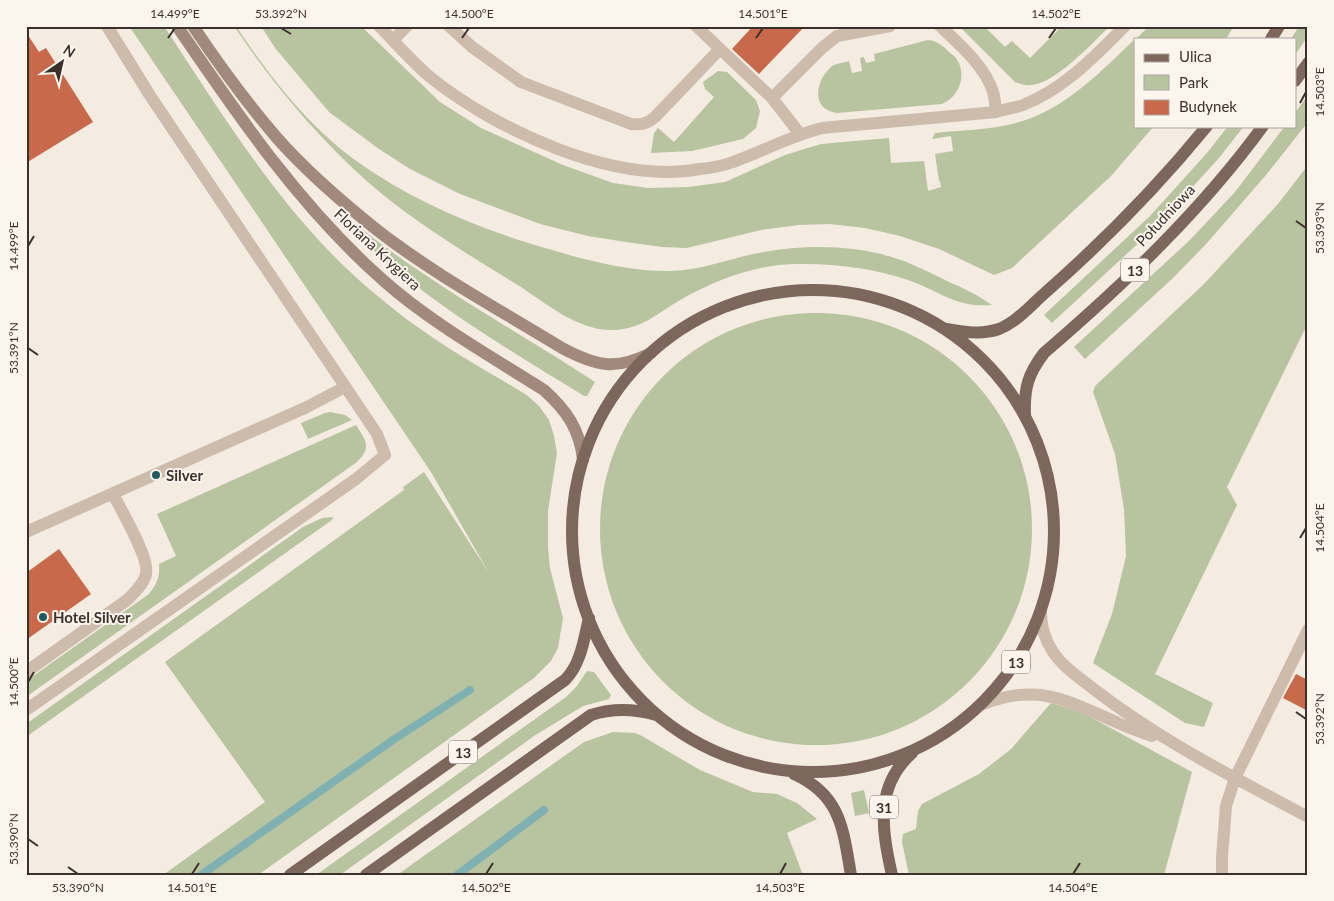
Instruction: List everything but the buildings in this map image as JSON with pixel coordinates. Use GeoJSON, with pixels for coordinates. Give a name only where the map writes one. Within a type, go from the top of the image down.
{"type":"FeatureCollection","features":[{"type":"Feature","properties":{"kind":"main road"},"geometry":{"type":"LineString","coordinates":[[1272,38],[1279,26]]}},
{"type":"Feature","properties":{"kind":"main road"},"geometry":{"type":"LineString","coordinates":[[1296,80],[1308,63]]}},
{"type":"Feature","properties":{"kind":"main road","name":"Południowa"},"geometry":{"type":"LineString","coordinates":[[944,329],[975,332],[991,331],[1015,320],[1083,259],[1151,192],[1205,128]]}},
{"type":"Feature","properties":{"kind":"main road","name":"Południowa"},"geometry":{"type":"LineString","coordinates":[[1025,417],[1026,385],[1034,366],[1044,353],[1150,256],[1208,193],[1261,128]]}},
{"type":"Feature","properties":{"kind":"main road","name":"13"},"geometry":{"type":"LineString","coordinates":[[944,329],[908,310],[870,297],[830,291],[790,291],[750,298],[712,312],[677,332],[651,353],[632,372],[608,405],[592,434],[583,460],[574,499],[572,539],[577,579],[589,618],[617,671],[644,702],[658,716],[692,739],[722,754],[747,762],[787,770],[827,772],[867,766],[887,761],[916,749],[947,732],[980,705],[1014,666],[1041,612],[1051,573],[1054,513],[1048,473],[1037,441],[1025,417]]}},
{"type":"Feature","properties":{"kind":"main road"},"geometry":{"type":"LineString","coordinates":[[944,329],[971,349],[990,367],[1015,399],[1025,417]]}},
{"type":"Feature","properties":{"kind":"main road","name":"13"},"geometry":{"type":"LineString","coordinates":[[290,875],[565,680],[580,654],[589,618]]}},
{"type":"Feature","properties":{"kind":"main road","name":"13"},"geometry":{"type":"LineString","coordinates":[[366,875],[592,714],[621,710],[646,712],[658,716]]}},
{"type":"Feature","properties":{"kind":"main road","name":"31"},"geometry":{"type":"LineString","coordinates":[[892,875],[884,827],[885,795],[896,770],[916,749]]}},
{"type":"Feature","properties":{"kind":"main road"},"geometry":{"type":"LineString","coordinates":[[787,770],[812,784],[831,803],[838,815],[844,834],[851,875]]}},
{"type":"Feature","properties":{"kind":"street","name":"Floriana Krygiera"},"geometry":{"type":"LineString","coordinates":[[177,26],[261,147],[328,227],[410,302],[544,390],[555,400],[573,423],[583,460]]}},
{"type":"Feature","properties":{"kind":"street","name":"Floriana Krygiera"},"geometry":{"type":"LineString","coordinates":[[193,26],[235,84],[278,138],[354,211],[418,260],[562,348],[596,364],[619,364],[637,360],[651,353]]}},
{"type":"Feature","properties":{"kind":"lane"},"geometry":{"type":"LineString","coordinates":[[26,710],[348,484],[386,455],[376,434],[149,94],[107,26]]}},
{"type":"Feature","properties":{"kind":"lane"},"geometry":{"type":"LineString","coordinates":[[379,26],[429,76],[465,102],[508,127],[593,161],[624,168],[659,172],[698,170],[732,163],[800,134],[822,128],[996,112],[1023,105],[1045,94],[1072,76],[1125,26]]}},
{"type":"Feature","properties":{"kind":"lane"},"geometry":{"type":"LineString","coordinates":[[393,40],[407,26]]}},
{"type":"Feature","properties":{"kind":"lane"},"geometry":{"type":"LineString","coordinates":[[449,26],[472,47],[521,82],[631,124],[640,125],[648,123],[720,49]]}},
{"type":"Feature","properties":{"kind":"lane"},"geometry":{"type":"LineString","coordinates":[[696,26],[772,98],[800,134]]}},
{"type":"Feature","properties":{"kind":"lane"},"geometry":{"type":"LineString","coordinates":[[772,98],[822,48],[837,36],[871,28],[890,26]]}},
{"type":"Feature","properties":{"kind":"lane"},"geometry":{"type":"LineString","coordinates":[[940,26],[984,72],[993,91],[996,112]]}},
{"type":"Feature","properties":{"kind":"lane"},"geometry":{"type":"LineString","coordinates":[[26,532],[307,407],[345,387]]}},
{"type":"Feature","properties":{"kind":"lane"},"geometry":{"type":"LineString","coordinates":[[26,672],[127,600],[139,587],[146,574],[145,559],[113,494]]}},
{"type":"Feature","properties":{"kind":"lane"},"geometry":{"type":"LineString","coordinates":[[1041,612],[1045,636],[1059,660],[1125,712],[1178,746],[1308,817]]}},
{"type":"Feature","properties":{"kind":"lane"},"geometry":{"type":"LineString","coordinates":[[1222,875],[1226,806],[1235,778],[1308,630]]}},
{"type":"Feature","properties":{"kind":"lane"},"geometry":{"type":"LineString","coordinates":[[980,705],[994,699],[1015,695],[1038,694],[1058,697],[1118,724],[1178,746]]}},
{"type":"Feature","properties":{"kind":"green space"},"geometry":{"type":"Polygon","coordinates":[[[129,26],[164,26],[260,168],[313,234],[343,265],[404,317],[448,347],[528,396],[539,406],[549,420],[557,453],[548,511],[548,548],[550,568],[563,618],[558,648],[551,661],[534,678],[258,875],[163,875],[265,802],[165,662],[404,490],[403,487],[424,472],[489,573],[431,472],[129,26]]]}},
{"type":"Feature","properties":{"kind":"green space"},"geometry":{"type":"Polygon","coordinates":[[[234,26],[236,26],[290,99],[337,146],[377,175],[399,188],[471,223],[495,232],[592,261],[656,271],[696,268],[781,249],[835,247],[852,249],[904,261],[965,289],[992,305],[968,304],[948,298],[908,280],[867,269],[824,264],[797,264],[767,267],[737,274],[695,292],[633,327],[613,330],[600,329],[576,322],[443,238],[405,212],[369,183],[331,147],[296,109],[264,68],[234,26]]]}},
{"type":"Feature","properties":{"kind":"green space"},"geometry":{"type":"Polygon","coordinates":[[[261,26],[361,26],[440,102],[481,128],[563,165],[613,183],[648,188],[688,187],[725,182],[785,155],[821,144],[889,138],[891,163],[924,161],[928,191],[941,187],[935,154],[953,151],[951,136],[932,139],[935,133],[1003,126],[1030,118],[1048,110],[1064,101],[1094,78],[1134,40],[1134,128],[1152,128],[1111,176],[1012,268],[994,275],[939,249],[900,236],[865,228],[829,224],[799,225],[761,230],[687,248],[662,247],[588,236],[540,224],[460,194],[410,169],[329,112],[275,48],[261,26]]]}},
{"type":"Feature","properties":{"kind":"green space"},"geometry":{"type":"Polygon","coordinates":[[[959,26],[984,26],[1005,47],[1012,41],[1030,58],[1062,26],[1110,26],[1059,73],[1036,84],[1026,85],[1015,82],[959,26]]]}},
{"type":"Feature","properties":{"kind":"green space"},"geometry":{"type":"Polygon","coordinates":[[[1149,26],[1234,26],[1227,38],[1137,38],[1149,26]]]}},
{"type":"Feature","properties":{"kind":"green space"},"geometry":{"type":"Polygon","coordinates":[[[1299,26],[1308,26],[1308,36],[1296,54],[1296,38],[1292,38],[1299,26]]]}},
{"type":"Feature","properties":{"kind":"green space"},"geometry":{"type":"Polygon","coordinates":[[[928,40],[935,42],[956,57],[960,65],[960,85],[948,101],[942,104],[837,113],[823,107],[819,101],[818,95],[821,81],[834,65],[849,61],[852,73],[862,71],[860,58],[864,57],[866,63],[875,61],[874,54],[928,40]]]}},
{"type":"Feature","properties":{"kind":"green space"},"geometry":{"type":"Polygon","coordinates":[[[718,71],[727,72],[756,100],[760,111],[756,128],[743,139],[692,151],[651,153],[654,133],[658,128],[674,142],[714,97],[705,89],[703,82],[718,71]]]}},
{"type":"Feature","properties":{"kind":"green space"},"geometry":{"type":"Polygon","coordinates":[[[1308,95],[1308,122],[1266,175],[1207,243],[1173,278],[1085,359],[1074,347],[1190,240],[1235,192],[1283,128],[1296,128],[1296,112],[1308,95]]]}},
{"type":"Feature","properties":{"kind":"green space"},"geometry":{"type":"Polygon","coordinates":[[[1226,128],[1242,128],[1219,158],[1158,225],[1052,323],[1044,315],[1150,216],[1207,153],[1226,128]]]}},
{"type":"Feature","properties":{"kind":"green space"},"geometry":{"type":"Polygon","coordinates":[[[1308,165],[1308,323],[1227,487],[1237,505],[1155,674],[1213,703],[1204,727],[1185,723],[1093,663],[1112,614],[1126,556],[1124,509],[1115,454],[1093,392],[1095,386],[1204,284],[1278,204],[1308,165]]]}},
{"type":"Feature","properties":{"kind":"green space"},"geometry":{"type":"Polygon","coordinates":[[[345,218],[439,284],[595,382],[587,396],[584,396],[490,337],[430,296],[373,250],[346,224],[345,218]]]}},
{"type":"Feature","properties":{"kind":"green space"},"geometry":{"type":"Polygon","coordinates":[[[816,313],[858,317],[899,329],[936,349],[969,376],[996,409],[1016,446],[1028,487],[1032,529],[1028,571],[1016,612],[996,649],[969,682],[936,709],[899,729],[858,741],[816,745],[774,741],[733,729],[696,709],[663,682],[636,649],[616,612],[604,571],[600,529],[604,487],[616,446],[636,409],[663,376],[696,349],[733,329],[774,317],[816,313]]]}},
{"type":"Feature","properties":{"kind":"green space"},"geometry":{"type":"Polygon","coordinates":[[[330,412],[345,415],[352,420],[308,439],[301,423],[330,412]]]}},
{"type":"Feature","properties":{"kind":"green space"},"geometry":{"type":"Polygon","coordinates":[[[356,425],[366,444],[365,452],[357,462],[26,697],[26,681],[152,590],[158,577],[159,564],[176,556],[157,514],[356,425]]]}},
{"type":"Feature","properties":{"kind":"green space"},"geometry":{"type":"Polygon","coordinates":[[[333,517],[332,520],[26,737],[26,724],[303,527],[322,518],[333,517]]]}},
{"type":"Feature","properties":{"kind":"green space"},"geometry":{"type":"Polygon","coordinates":[[[587,671],[594,672],[611,695],[609,699],[583,706],[534,736],[340,875],[316,875],[566,697],[587,671]]]}},
{"type":"Feature","properties":{"kind":"green space"},"geometry":{"type":"Polygon","coordinates":[[[1051,703],[1081,712],[1192,772],[1164,875],[909,875],[902,842],[903,834],[916,829],[918,811],[922,804],[979,774],[1011,749],[1051,703]]]}},
{"type":"Feature","properties":{"kind":"green space"},"geometry":{"type":"Polygon","coordinates":[[[613,732],[635,733],[700,770],[753,792],[777,794],[797,803],[817,819],[787,833],[803,875],[397,875],[584,742],[613,732]]]}},
{"type":"Feature","properties":{"kind":"green space"},"geometry":{"type":"Polygon","coordinates":[[[864,790],[869,813],[855,816],[851,793],[864,790]]]}},
{"type":"Feature","properties":{"kind":"waterway"},"geometry":{"type":"LineString","coordinates":[[201,875],[393,740],[470,690]]}},
{"type":"Feature","properties":{"kind":"waterway"},"geometry":{"type":"LineString","coordinates":[[457,875],[544,810]]}},
{"type":"Feature","properties":{"kind":"place","name":"Silver"},"geometry":{"type":"Point","coordinates":[156,475]}},
{"type":"Feature","properties":{"kind":"place","name":"Hotel Silver"},"geometry":{"type":"Point","coordinates":[43,617]}}]}
